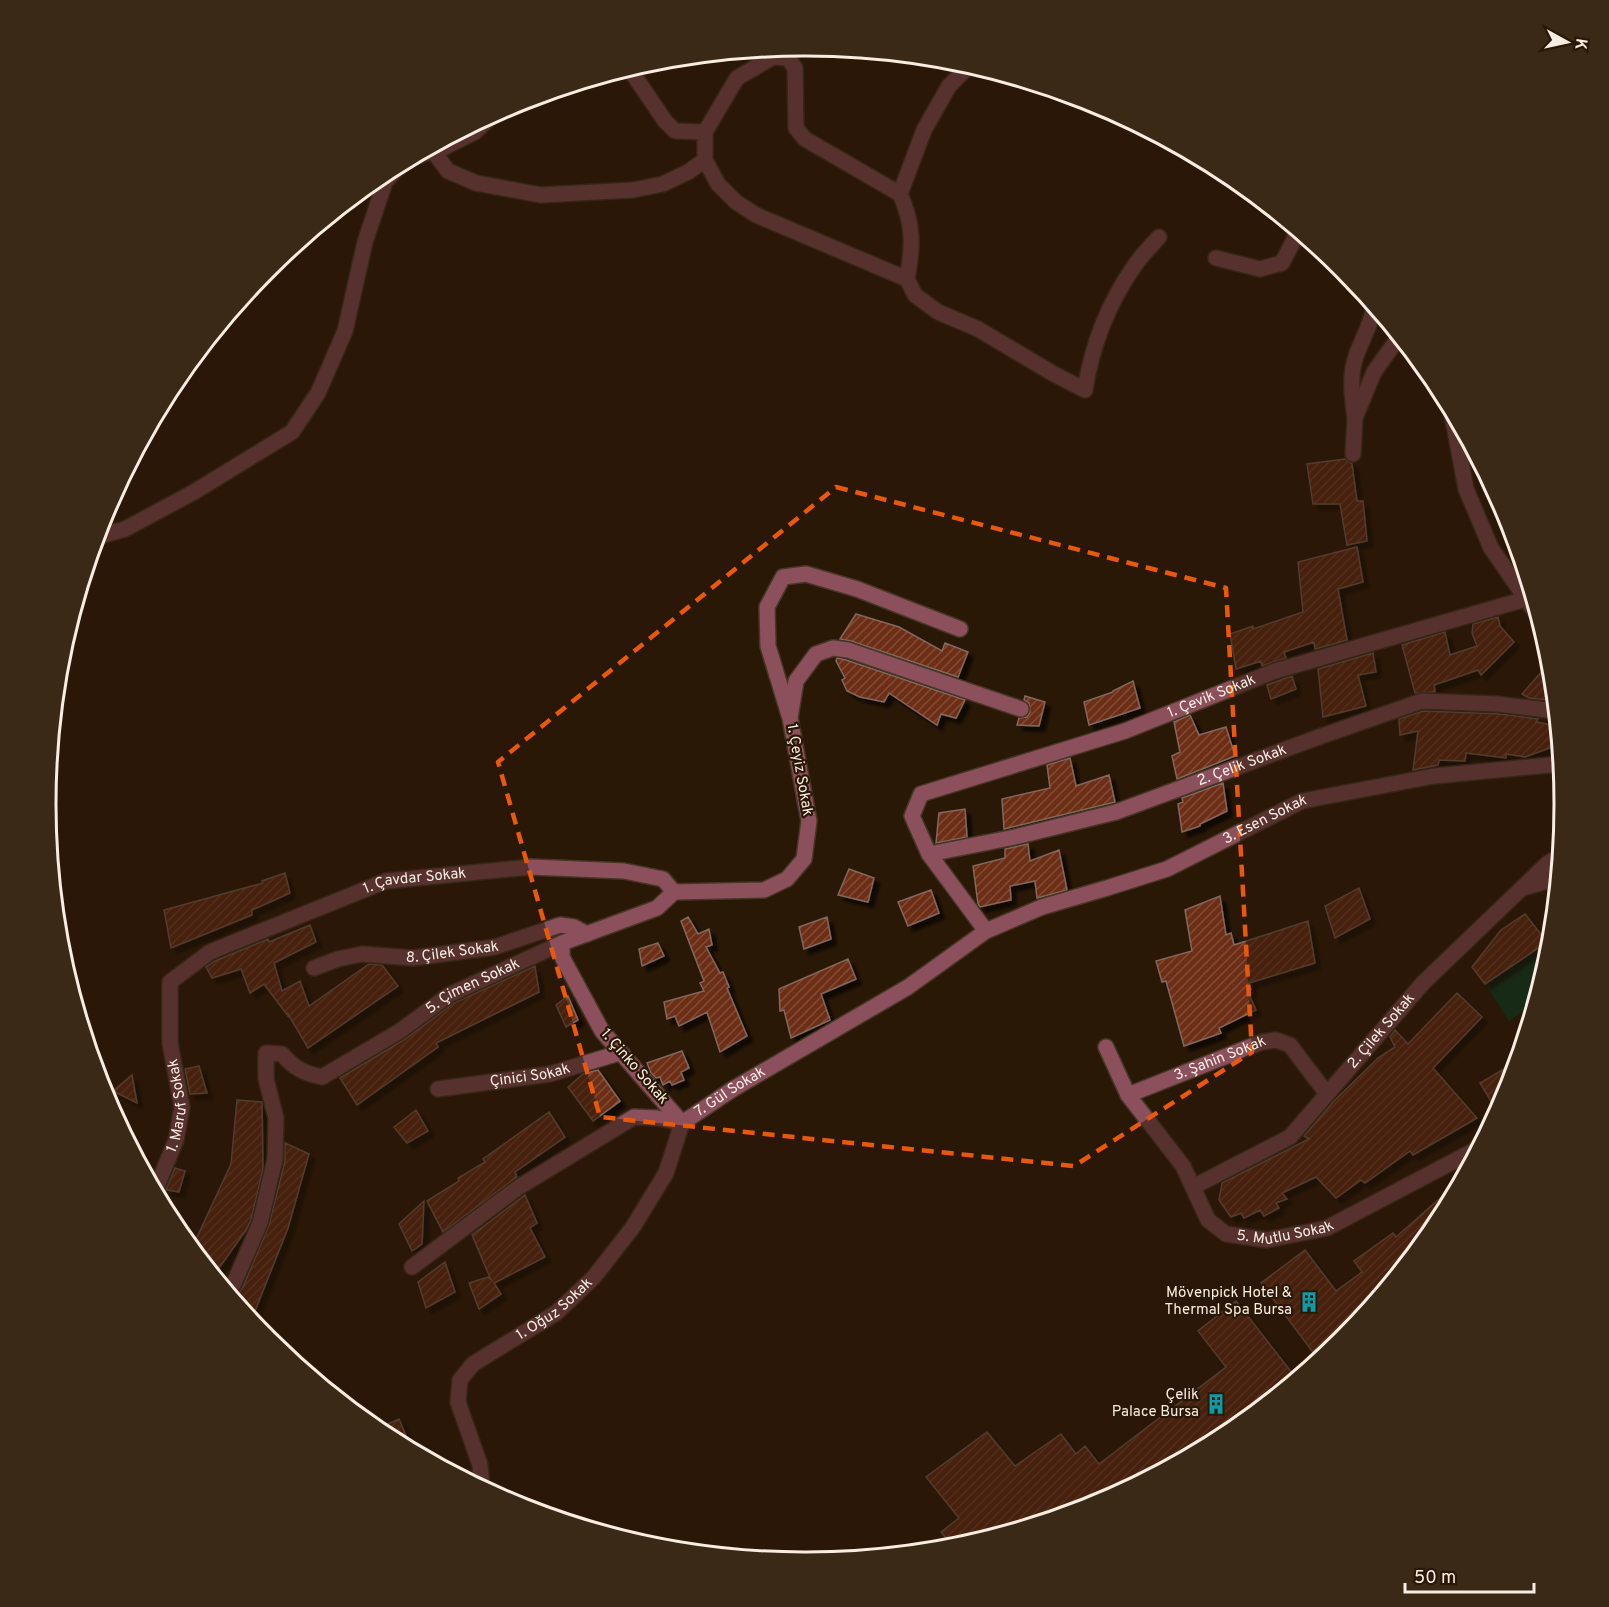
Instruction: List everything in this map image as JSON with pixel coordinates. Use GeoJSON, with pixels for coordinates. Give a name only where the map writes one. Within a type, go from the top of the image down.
{"type":"FeatureCollection","features":[{"type":"Feature","properties":{"kind":"street"},"geometry":{"type":"LineString","coordinates":[[787,56],[795,68],[796,128],[805,139],[900,194],[909,214],[911,257],[907,279],[915,295],[938,312],[978,329],[1085,390],[1096,340],[1112,306],[1135,264],[1160,237]]}},
{"type":"Feature","properties":{"kind":"street"},"geometry":{"type":"LineString","coordinates":[[774,57],[737,78],[705,132],[705,160],[718,184],[736,202],[756,215],[907,279]]}},
{"type":"Feature","properties":{"kind":"street"},"geometry":{"type":"LineString","coordinates":[[900,194],[924,130],[950,86],[963,73]]}},
{"type":"Feature","properties":{"kind":"street"},"geometry":{"type":"LineString","coordinates":[[634,75],[665,121],[675,130],[705,132]]}},
{"type":"Feature","properties":{"kind":"street"},"geometry":{"type":"LineString","coordinates":[[435,153],[448,171],[476,183],[541,195],[633,190],[663,184],[688,172],[705,160]]}},
{"type":"Feature","properties":{"kind":"street"},"geometry":{"type":"LineString","coordinates":[[106,534],[125,528],[194,492],[292,432],[318,393],[345,331],[365,242],[384,185]]}},
{"type":"Feature","properties":{"kind":"street"},"geometry":{"type":"LineString","coordinates":[[1216,258],[1260,269],[1282,262],[1295,238]]}},
{"type":"Feature","properties":{"kind":"street"},"geometry":{"type":"LineString","coordinates":[[1353,454],[1355,418],[1351,387],[1355,358],[1372,315]]}},
{"type":"Feature","properties":{"kind":"street"},"geometry":{"type":"LineString","coordinates":[[1355,418],[1374,372],[1395,343]]}},
{"type":"Feature","properties":{"kind":"street"},"geometry":{"type":"LineString","coordinates":[[1456,436],[1466,489],[1491,548],[1524,596]]}},
{"type":"Feature","properties":{"kind":"street"},"geometry":{"type":"LineString","coordinates":[[790,718],[768,646],[767,607],[783,577],[806,574],[857,589],[960,630]]}},
{"type":"Feature","properties":{"kind":"street","name":"1. Çevik Sokak"},"geometry":{"type":"LineString","coordinates":[[928,854],[912,816],[921,794],[1125,731],[1275,671],[1525,599]]}},
{"type":"Feature","properties":{"kind":"street","name":"1. Çeyiz Sokak"},"geometry":{"type":"LineString","coordinates":[[674,892],[764,890],[787,879],[804,859],[809,821],[790,718],[796,681],[816,654],[833,648],[848,650],[1021,709]]}},
{"type":"Feature","properties":{"kind":"street","name":"2. Çelik Sokak"},"geometry":{"type":"LineString","coordinates":[[928,854],[1015,837],[1116,812],[1305,741],[1422,701],[1497,704],[1547,710]]}},
{"type":"Feature","properties":{"kind":"street","name":"3. Esen Sokak"},"geometry":{"type":"LineString","coordinates":[[986,931],[1042,907],[1167,868],[1302,801],[1434,776],[1552,765]]}},
{"type":"Feature","properties":{"kind":"street"},"geometry":{"type":"LineString","coordinates":[[928,854],[986,931]]}},
{"type":"Feature","properties":{"kind":"street","name":"2. Çilek Sokak"},"geometry":{"type":"LineString","coordinates":[[1193,1187],[1290,1137],[1423,983],[1551,861]]}},
{"type":"Feature","properties":{"kind":"street","name":"1. Çavdar Sokak"},"geometry":{"type":"LineString","coordinates":[[170,982],[210,952],[386,881],[531,867],[624,870],[663,879],[674,892]]}},
{"type":"Feature","properties":{"kind":"street"},"geometry":{"type":"LineString","coordinates":[[1520,889],[1549,880]]}},
{"type":"Feature","properties":{"kind":"street","name":"5. Çimen Sokak"},"geometry":{"type":"LineString","coordinates":[[232,1286],[260,1223],[275,1159],[276,1118],[266,1079],[266,1053],[282,1054],[291,1064],[306,1074],[322,1077],[400,1031],[449,995],[562,944],[657,908],[674,892]]}},
{"type":"Feature","properties":{"kind":"street","name":"8. Çilek Sokak"},"geometry":{"type":"LineString","coordinates":[[314,968],[338,959],[362,954],[413,958],[495,947],[560,925],[574,927],[587,934]]}},
{"type":"Feature","properties":{"kind":"street","name":"7. Gül Sokak"},"geometry":{"type":"LineString","coordinates":[[412,1267],[519,1187],[634,1117],[657,1118],[682,1123],[733,1089],[908,987],[986,931]]}},
{"type":"Feature","properties":{"kind":"street","name":"1. Çinko Sokak"},"geometry":{"type":"LineString","coordinates":[[562,944],[562,957],[602,1031],[682,1123]]}},
{"type":"Feature","properties":{"kind":"street","name":"1. Maruf Sokak"},"geometry":{"type":"LineString","coordinates":[[158,1181],[176,1140],[182,1107],[170,1043],[170,982]]}},
{"type":"Feature","properties":{"kind":"street","name":"3. Şahin Sokak"},"geometry":{"type":"LineString","coordinates":[[1128,1095],[1262,1042],[1276,1040],[1290,1045],[1327,1094]]}},
{"type":"Feature","properties":{"kind":"street","name":"5. Mutlu Sokak"},"geometry":{"type":"LineString","coordinates":[[1106,1047],[1128,1095],[1183,1166],[1208,1220],[1226,1234],[1267,1240],[1327,1228],[1465,1155]]}},
{"type":"Feature","properties":{"kind":"street","name":"Çinici Sokak"},"geometry":{"type":"LineString","coordinates":[[438,1089],[550,1074],[619,1053]]}},
{"type":"Feature","properties":{"kind":"street","name":"1. Oğuz Sokak"},"geometry":{"type":"LineString","coordinates":[[481,1478],[480,1465],[458,1402],[460,1380],[473,1364],[556,1313],[594,1277],[633,1227],[666,1173],[682,1123]]}},
{"type":"Feature","properties":{"kind":"highlighted area"},"geometry":{"type":"Polygon","coordinates":[[[836,487],[1226,588],[1252,1052],[1074,1166],[600,1117],[498,762],[836,487]]]}},
{"type":"Feature","properties":{"kind":"green space"},"geometry":{"type":"Polygon","coordinates":[[[1539,947],[1524,1011],[1509,1021],[1485,984],[1539,947]]]}},
{"type":"Feature","properties":{"kind":"building"},"geometry":{"type":"Polygon","coordinates":[[[1345,459],[1352,464],[1357,501],[1363,501],[1367,541],[1347,545],[1340,504],[1313,504],[1307,464],[1345,459]]]}},
{"type":"Feature","properties":{"kind":"building"},"geometry":{"type":"Polygon","coordinates":[[[1357,547],[1363,582],[1338,589],[1347,640],[1315,649],[1314,642],[1284,652],[1286,658],[1262,666],[1261,661],[1236,669],[1230,634],[1253,626],[1253,629],[1303,612],[1298,562],[1357,547]]]}},
{"type":"Feature","properties":{"kind":"building"},"geometry":{"type":"Polygon","coordinates":[[[856,614],[899,627],[942,651],[945,643],[968,652],[958,677],[840,639],[856,614]]]}},
{"type":"Feature","properties":{"kind":"building"},"geometry":{"type":"Polygon","coordinates":[[[1498,617],[1500,626],[1514,642],[1481,675],[1478,670],[1434,685],[1435,692],[1415,693],[1402,645],[1445,632],[1450,655],[1477,646],[1472,633],[1473,624],[1498,617]]]}},
{"type":"Feature","properties":{"kind":"building"},"geometry":{"type":"Polygon","coordinates":[[[1373,653],[1376,672],[1358,675],[1366,706],[1323,717],[1318,669],[1373,653]]]}},
{"type":"Feature","properties":{"kind":"building"},"geometry":{"type":"Polygon","coordinates":[[[837,658],[965,700],[956,718],[941,714],[937,725],[889,693],[884,702],[860,697],[847,691],[842,680],[845,678],[836,661],[837,658]]]}},
{"type":"Feature","properties":{"kind":"building"},"geometry":{"type":"Polygon","coordinates":[[[1541,672],[1546,700],[1529,698],[1522,694],[1541,672]]]}},
{"type":"Feature","properties":{"kind":"building"},"geometry":{"type":"Polygon","coordinates":[[[1292,676],[1296,689],[1271,699],[1267,685],[1292,676]]]}},
{"type":"Feature","properties":{"kind":"building"},"geometry":{"type":"Polygon","coordinates":[[[1133,681],[1140,708],[1089,725],[1084,702],[1113,692],[1133,681]]]}},
{"type":"Feature","properties":{"kind":"building"},"geometry":{"type":"Polygon","coordinates":[[[1025,696],[1045,702],[1039,726],[1017,725],[1019,718],[1027,717],[1030,712],[1029,703],[1024,700],[1025,696]]]}},
{"type":"Feature","properties":{"kind":"building"},"geometry":{"type":"Polygon","coordinates":[[[1423,711],[1500,714],[1538,719],[1536,722],[1549,725],[1551,747],[1525,757],[1506,754],[1506,758],[1466,753],[1465,761],[1439,760],[1438,765],[1413,770],[1418,731],[1400,735],[1399,719],[1423,711]]]}},
{"type":"Feature","properties":{"kind":"building"},"geometry":{"type":"Polygon","coordinates":[[[1190,715],[1199,735],[1226,727],[1235,756],[1177,779],[1172,756],[1180,752],[1174,722],[1190,715]]]}},
{"type":"Feature","properties":{"kind":"building"},"geometry":{"type":"Polygon","coordinates":[[[1070,758],[1076,786],[1109,775],[1115,802],[1004,829],[1002,799],[1050,788],[1047,765],[1070,758]]]}},
{"type":"Feature","properties":{"kind":"building"},"geometry":{"type":"Polygon","coordinates":[[[1223,783],[1227,811],[1200,826],[1182,832],[1178,804],[1183,802],[1182,798],[1223,783]]]}},
{"type":"Feature","properties":{"kind":"building"},"geometry":{"type":"Polygon","coordinates":[[[965,809],[967,837],[936,843],[939,813],[965,809]]]}},
{"type":"Feature","properties":{"kind":"building"},"geometry":{"type":"Polygon","coordinates":[[[1028,844],[1030,861],[1059,850],[1067,890],[1037,898],[1035,881],[1010,886],[1011,900],[980,907],[973,866],[1005,858],[1005,849],[1028,844]]]}},
{"type":"Feature","properties":{"kind":"building"},"geometry":{"type":"Polygon","coordinates":[[[849,869],[874,878],[868,902],[838,895],[849,869]]]}},
{"type":"Feature","properties":{"kind":"building"},"geometry":{"type":"Polygon","coordinates":[[[285,873],[290,893],[252,910],[252,915],[171,948],[164,910],[263,883],[262,881],[285,873]]]}},
{"type":"Feature","properties":{"kind":"building"},"geometry":{"type":"Polygon","coordinates":[[[1359,888],[1370,919],[1335,938],[1325,906],[1359,888]]]}},
{"type":"Feature","properties":{"kind":"building"},"geometry":{"type":"Polygon","coordinates":[[[931,890],[939,913],[908,926],[898,902],[931,890]]]}},
{"type":"Feature","properties":{"kind":"building"},"geometry":{"type":"Polygon","coordinates":[[[1220,896],[1226,935],[1231,933],[1234,945],[1308,921],[1315,963],[1249,983],[1251,990],[1248,992],[1256,1010],[1219,1028],[1221,1033],[1184,1046],[1166,981],[1162,982],[1156,961],[1192,951],[1185,910],[1220,896]]]}},
{"type":"Feature","properties":{"kind":"building"},"geometry":{"type":"Polygon","coordinates":[[[1525,914],[1541,935],[1539,947],[1485,984],[1472,967],[1501,930],[1525,914]]]}},
{"type":"Feature","properties":{"kind":"building"},"geometry":{"type":"Polygon","coordinates":[[[688,917],[698,934],[709,929],[712,945],[706,947],[720,973],[723,972],[729,987],[727,988],[747,1036],[720,1052],[707,1012],[679,1026],[675,1016],[667,1019],[664,1002],[704,991],[700,983],[704,981],[681,921],[688,917]]]}},
{"type":"Feature","properties":{"kind":"building"},"geometry":{"type":"Polygon","coordinates":[[[827,917],[831,939],[804,949],[799,927],[827,917]]]}},
{"type":"Feature","properties":{"kind":"building"},"geometry":{"type":"Polygon","coordinates":[[[310,925],[316,942],[274,963],[282,991],[300,981],[309,1006],[369,964],[382,965],[398,986],[308,1048],[288,1014],[288,1016],[264,984],[250,993],[241,969],[212,978],[206,967],[268,939],[269,942],[310,925]]]}},
{"type":"Feature","properties":{"kind":"building"},"geometry":{"type":"Polygon","coordinates":[[[658,943],[664,956],[642,966],[639,949],[658,943]]]}},
{"type":"Feature","properties":{"kind":"building"},"geometry":{"type":"Polygon","coordinates":[[[848,959],[856,979],[821,994],[830,1020],[791,1038],[784,1010],[780,1011],[779,989],[848,959]]]}},
{"type":"Feature","properties":{"kind":"building"},"geometry":{"type":"Polygon","coordinates":[[[535,966],[539,992],[436,1043],[438,1047],[357,1105],[340,1078],[405,1039],[454,1003],[535,966]]]}},
{"type":"Feature","properties":{"kind":"building"},"geometry":{"type":"Polygon","coordinates":[[[1457,993],[1482,1017],[1433,1068],[1477,1118],[1413,1155],[1410,1151],[1365,1183],[1361,1180],[1336,1198],[1316,1177],[1282,1193],[1287,1199],[1276,1203],[1279,1208],[1264,1216],[1260,1210],[1244,1218],[1241,1213],[1231,1217],[1219,1200],[1222,1183],[1309,1139],[1304,1136],[1334,1101],[1378,1058],[1395,1047],[1390,1037],[1395,1030],[1408,1044],[1457,993]]]}},
{"type":"Feature","properties":{"kind":"building"},"geometry":{"type":"Polygon","coordinates":[[[568,996],[578,1020],[566,1027],[556,1005],[568,996]]]}},
{"type":"Feature","properties":{"kind":"building"},"geometry":{"type":"Polygon","coordinates":[[[682,1051],[689,1068],[681,1072],[684,1080],[672,1085],[670,1081],[663,1085],[660,1077],[656,1078],[651,1073],[647,1063],[682,1051]]]}},
{"type":"Feature","properties":{"kind":"building"},"geometry":{"type":"Polygon","coordinates":[[[199,1066],[207,1093],[190,1094],[185,1069],[199,1066]]]}},
{"type":"Feature","properties":{"kind":"building"},"geometry":{"type":"Polygon","coordinates":[[[1505,1068],[1491,1102],[1480,1083],[1505,1068]]]}},
{"type":"Feature","properties":{"kind":"building"},"geometry":{"type":"Polygon","coordinates":[[[598,1070],[620,1101],[593,1121],[568,1087],[583,1074],[598,1070]]]}},
{"type":"Feature","properties":{"kind":"building"},"geometry":{"type":"Polygon","coordinates":[[[132,1075],[137,1103],[113,1091],[132,1075]]]}},
{"type":"Feature","properties":{"kind":"building"},"geometry":{"type":"Polygon","coordinates":[[[237,1100],[262,1102],[263,1169],[251,1220],[218,1269],[196,1239],[231,1164],[237,1100]]]}},
{"type":"Feature","properties":{"kind":"building"},"geometry":{"type":"Polygon","coordinates":[[[416,1110],[428,1131],[407,1143],[394,1127],[416,1110]]]}},
{"type":"Feature","properties":{"kind":"building"},"geometry":{"type":"Polygon","coordinates":[[[549,1112],[565,1137],[515,1172],[517,1177],[443,1232],[427,1201],[459,1181],[458,1178],[485,1162],[483,1159],[549,1112]]]}},
{"type":"Feature","properties":{"kind":"building"},"geometry":{"type":"Polygon","coordinates":[[[285,1143],[309,1154],[288,1228],[255,1311],[238,1293],[269,1225],[285,1161],[285,1143]]]}},
{"type":"Feature","properties":{"kind":"building"},"geometry":{"type":"Polygon","coordinates":[[[175,1168],[185,1171],[179,1192],[166,1190],[175,1168]]]}},
{"type":"Feature","properties":{"kind":"building"},"geometry":{"type":"Polygon","coordinates":[[[525,1195],[537,1223],[530,1228],[545,1257],[494,1283],[501,1294],[479,1309],[469,1283],[488,1277],[491,1280],[472,1235],[525,1195]]]}},
{"type":"Feature","properties":{"kind":"building","name":"Mövenpick Hotel & Thermal Spa Bursa"},"geometry":{"type":"Polygon","coordinates":[[[1441,1198],[1399,1259],[1368,1297],[1313,1352],[1261,1283],[1305,1250],[1336,1291],[1362,1272],[1354,1261],[1393,1233],[1396,1237],[1441,1198]]]}},
{"type":"Feature","properties":{"kind":"building"},"geometry":{"type":"Polygon","coordinates":[[[424,1201],[422,1244],[412,1251],[399,1224],[424,1201]]]}},
{"type":"Feature","properties":{"kind":"building"},"geometry":{"type":"Polygon","coordinates":[[[445,1262],[455,1292],[426,1308],[418,1282],[445,1262]]]}},
{"type":"Feature","properties":{"kind":"building"},"geometry":{"type":"Polygon","coordinates":[[[1236,1301],[1292,1372],[1261,1397],[1180,1451],[1092,1495],[999,1526],[946,1538],[941,1532],[959,1518],[926,1477],[987,1432],[1015,1466],[1061,1434],[1076,1454],[1085,1446],[1099,1464],[1226,1367],[1198,1331],[1236,1301]]]}},
{"type":"Feature","properties":{"kind":"building"},"geometry":{"type":"Polygon","coordinates":[[[399,1419],[406,1437],[388,1425],[399,1419]]]}},
{"type":"Feature","properties":{"kind":"place","name":"Mövenpick Hotel & Thermal Spa Bursa"},"geometry":{"type":"Point","coordinates":[1309,1302]}},
{"type":"Feature","properties":{"kind":"place","name":"Çelik Palace Bursa"},"geometry":{"type":"Point","coordinates":[1216,1404]}}]}
